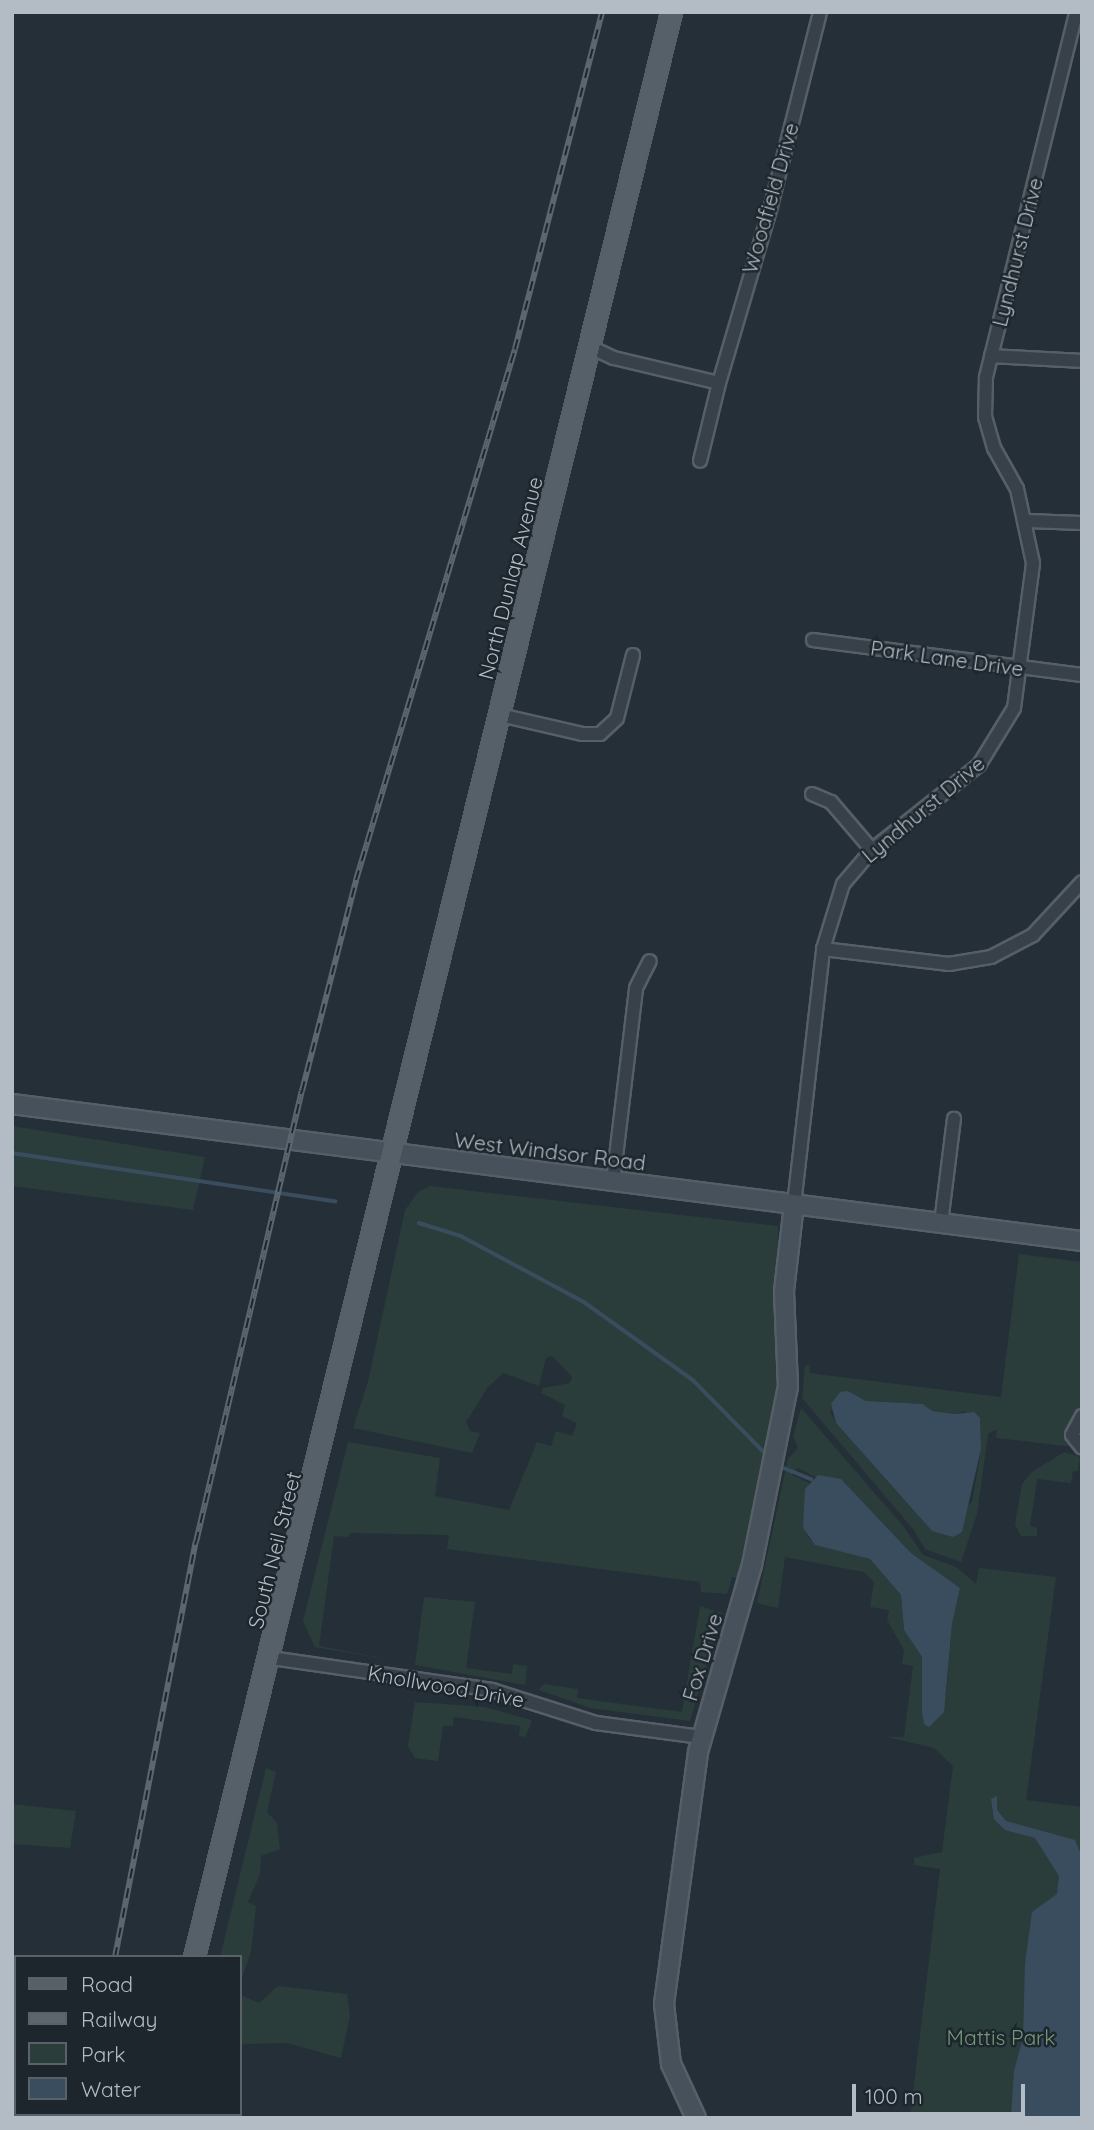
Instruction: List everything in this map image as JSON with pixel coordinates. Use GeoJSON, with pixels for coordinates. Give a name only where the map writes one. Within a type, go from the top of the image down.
{"type":"FeatureCollection","features":[{"type":"Feature","properties":{"kind":"main road","name":"North Dunlap Avenue"},"geometry":{"type":"LineString","coordinates":[[390,1153],[671,12]]}},
{"type":"Feature","properties":{"kind":"main road","name":"West Windsor Road"},"geometry":{"type":"LineString","coordinates":[[12,1104],[1082,1241]]}},
{"type":"Feature","properties":{"kind":"main road","name":"South Neil Street"},"geometry":{"type":"LineString","coordinates":[[195,1955],[271,1658],[390,1153]]}},
{"type":"Feature","properties":{"kind":"main road","name":"Fox Drive"},"geometry":{"type":"LineString","coordinates":[[696,2118],[679,2087],[663,2021],[701,1737],[749,1573],[788,1387],[784,1291],[794,1205]]}},
{"type":"Feature","properties":{"kind":"street","name":"Woodfield Drive"},"geometry":{"type":"LineString","coordinates":[[701,461],[719,383],[771,206],[820,12]]}},
{"type":"Feature","properties":{"kind":"street","name":"Lyndhurst Drive"},"geometry":{"type":"LineString","coordinates":[[794,1205],[823,950],[843,884],[872,850],[990,752],[1014,708],[1033,563],[1027,521],[985,417],[991,356],[1076,12]]}},
{"type":"Feature","properties":{"kind":"street"},"geometry":{"type":"LineString","coordinates":[[590,347],[614,358],[719,383]]}},
{"type":"Feature","properties":{"kind":"street"},"geometry":{"type":"LineString","coordinates":[[991,356],[1082,361]]}},
{"type":"Feature","properties":{"kind":"street"},"geometry":{"type":"LineString","coordinates":[[1027,521],[1082,523]]}},
{"type":"Feature","properties":{"kind":"street","name":"Park Lane Drive"},"geometry":{"type":"LineString","coordinates":[[813,640],[1082,675]]}},
{"type":"Feature","properties":{"kind":"street"},"geometry":{"type":"LineString","coordinates":[[500,715],[582,734],[600,734],[617,718],[632,655]]}},
{"type":"Feature","properties":{"kind":"street"},"geometry":{"type":"LineString","coordinates":[[812,794],[831,802],[872,850]]}},
{"type":"Feature","properties":{"kind":"street"},"geometry":{"type":"LineString","coordinates":[[823,950],[949,964],[991,957],[1033,936],[1082,882]]}},
{"type":"Feature","properties":{"kind":"street"},"geometry":{"type":"LineString","coordinates":[[613,1182],[636,988],[650,961]]}},
{"type":"Feature","properties":{"kind":"street"},"geometry":{"type":"LineString","coordinates":[[941,1223],[954,1119]]}},
{"type":"Feature","properties":{"kind":"street"},"geometry":{"type":"LineString","coordinates":[[1082,1416],[1072,1435],[1082,1448]]}},
{"type":"Feature","properties":{"kind":"street","name":"Knollwood Drive"},"geometry":{"type":"LineString","coordinates":[[271,1658],[492,1690],[596,1723],[701,1737]]}},
{"type":"Feature","properties":{"kind":"green space"},"geometry":{"type":"Polygon","coordinates":[[[12,1126],[205,1157],[193,1210],[12,1186],[12,1126]]]}},
{"type":"Feature","properties":{"kind":"green space"},"geometry":{"type":"Polygon","coordinates":[[[430,1186],[778,1226],[778,1393],[739,1578],[732,1577],[727,1594],[701,1592],[700,1582],[447,1549],[449,1535],[350,1533],[349,1537],[334,1536],[319,1646],[398,1661],[315,1647],[303,1621],[348,1442],[440,1458],[435,1496],[509,1510],[537,1442],[551,1446],[556,1431],[572,1436],[577,1423],[562,1416],[565,1405],[541,1393],[543,1388],[570,1383],[572,1377],[552,1356],[546,1358],[539,1386],[503,1373],[488,1387],[466,1422],[470,1431],[480,1433],[472,1453],[353,1428],[368,1382],[405,1210],[418,1192],[430,1186]]]}},
{"type":"Feature","properties":{"kind":"green space"},"geometry":{"type":"Polygon","coordinates":[[[1019,1254],[1082,1262],[1082,1448],[996,1438],[997,1429],[988,1434],[977,1514],[961,1562],[925,1549],[913,1529],[802,1398],[805,1366],[810,1365],[809,1373],[1001,1397],[1019,1254]],[[848,1391],[830,1411],[836,1423],[932,1531],[972,1502],[981,1449],[965,1411],[955,1414],[932,1411],[923,1404],[866,1401],[848,1391]]]}},
{"type":"Feature","properties":{"kind":"green space","name":"Mattis Park"},"geometry":{"type":"Polygon","coordinates":[[[801,1408],[904,1527],[923,1555],[956,1567],[976,1584],[979,1568],[1056,1577],[1026,1800],[1082,1807],[1082,2118],[910,2118],[940,1869],[914,1865],[914,1858],[942,1852],[953,1766],[934,1748],[887,1737],[904,1737],[913,1666],[902,1664],[904,1650],[887,1620],[889,1610],[870,1607],[874,1582],[864,1572],[785,1557],[778,1608],[757,1603],[788,1459],[798,1448],[793,1436],[801,1408]],[[798,1468],[792,1475],[809,1483],[803,1528],[816,1545],[870,1559],[901,1595],[904,1630],[922,1657],[922,1711],[946,1695],[952,1624],[960,1588],[911,1553],[841,1479],[815,1477],[798,1468]]]}},
{"type":"Feature","properties":{"kind":"green space"},"geometry":{"type":"Polygon","coordinates":[[[1064,1452],[1080,1457],[1078,1471],[1073,1471],[1071,1483],[1037,1479],[1030,1526],[1037,1528],[1037,1536],[1021,1536],[1015,1524],[1022,1484],[1032,1472],[1064,1452]]]}},
{"type":"Feature","properties":{"kind":"green space"},"geometry":{"type":"Polygon","coordinates":[[[424,1597],[475,1602],[466,1668],[512,1674],[513,1664],[527,1666],[525,1685],[415,1665],[424,1597]]]}},
{"type":"Feature","properties":{"kind":"green space"},"geometry":{"type":"Polygon","coordinates":[[[700,1606],[722,1613],[690,1721],[590,1708],[539,1690],[544,1684],[578,1689],[577,1698],[682,1712],[700,1606]]]}},
{"type":"Feature","properties":{"kind":"green space"},"geometry":{"type":"Polygon","coordinates":[[[415,1702],[485,1707],[531,1720],[531,1724],[525,1737],[519,1736],[520,1726],[454,1717],[453,1726],[443,1726],[438,1761],[415,1758],[408,1746],[415,1702]]]}},
{"type":"Feature","properties":{"kind":"green space"},"geometry":{"type":"Polygon","coordinates":[[[266,1768],[276,1772],[267,1812],[277,1823],[280,1849],[261,1856],[260,1874],[248,1902],[256,1906],[251,1952],[242,1977],[242,1955],[220,1955],[266,1768]]]}},
{"type":"Feature","properties":{"kind":"green space"},"geometry":{"type":"Polygon","coordinates":[[[12,1804],[76,1811],[70,1848],[12,1844],[12,1804]]]}},
{"type":"Feature","properties":{"kind":"green space"},"geometry":{"type":"Polygon","coordinates":[[[278,1986],[347,1994],[350,2016],[341,2058],[287,2043],[242,2044],[242,1995],[259,2003],[278,1986]]]}},
{"type":"Feature","properties":{"kind":"water"},"geometry":{"type":"Polygon","coordinates":[[[848,1391],[866,1401],[923,1404],[932,1411],[955,1414],[974,1412],[980,1418],[981,1449],[962,1532],[953,1537],[932,1531],[836,1423],[831,1404],[840,1392],[848,1391]]]}},
{"type":"Feature","properties":{"kind":"water"},"geometry":{"type":"Polygon","coordinates":[[[818,1475],[841,1479],[911,1553],[960,1588],[952,1624],[944,1712],[929,1727],[924,1724],[922,1711],[922,1657],[904,1630],[901,1595],[870,1559],[815,1545],[803,1528],[805,1489],[818,1475]]]}},
{"type":"Feature","properties":{"kind":"water"},"geometry":{"type":"Polygon","coordinates":[[[997,1796],[997,1810],[1006,1821],[1075,1840],[1080,1852],[1082,2118],[1011,2118],[1014,2071],[1023,2038],[1025,1964],[1032,1912],[1057,1894],[1059,1876],[1035,1838],[1005,1830],[994,1819],[991,1799],[997,1796]]]}},
{"type":"Feature","properties":{"kind":"waterway"},"geometry":{"type":"LineString","coordinates":[[12,1153],[335,1201]]}},
{"type":"Feature","properties":{"kind":"waterway"},"geometry":{"type":"LineString","coordinates":[[419,1223],[461,1236],[584,1302],[693,1380],[768,1456]]}},
{"type":"Feature","properties":{"kind":"waterway"},"geometry":{"type":"LineString","coordinates":[[779,1466],[812,1479]]}},
{"type":"Feature","properties":{"kind":"railway"},"geometry":{"type":"LineString","coordinates":[[115,1955],[196,1542],[302,1091],[356,880],[515,349],[602,12]]}}]}
